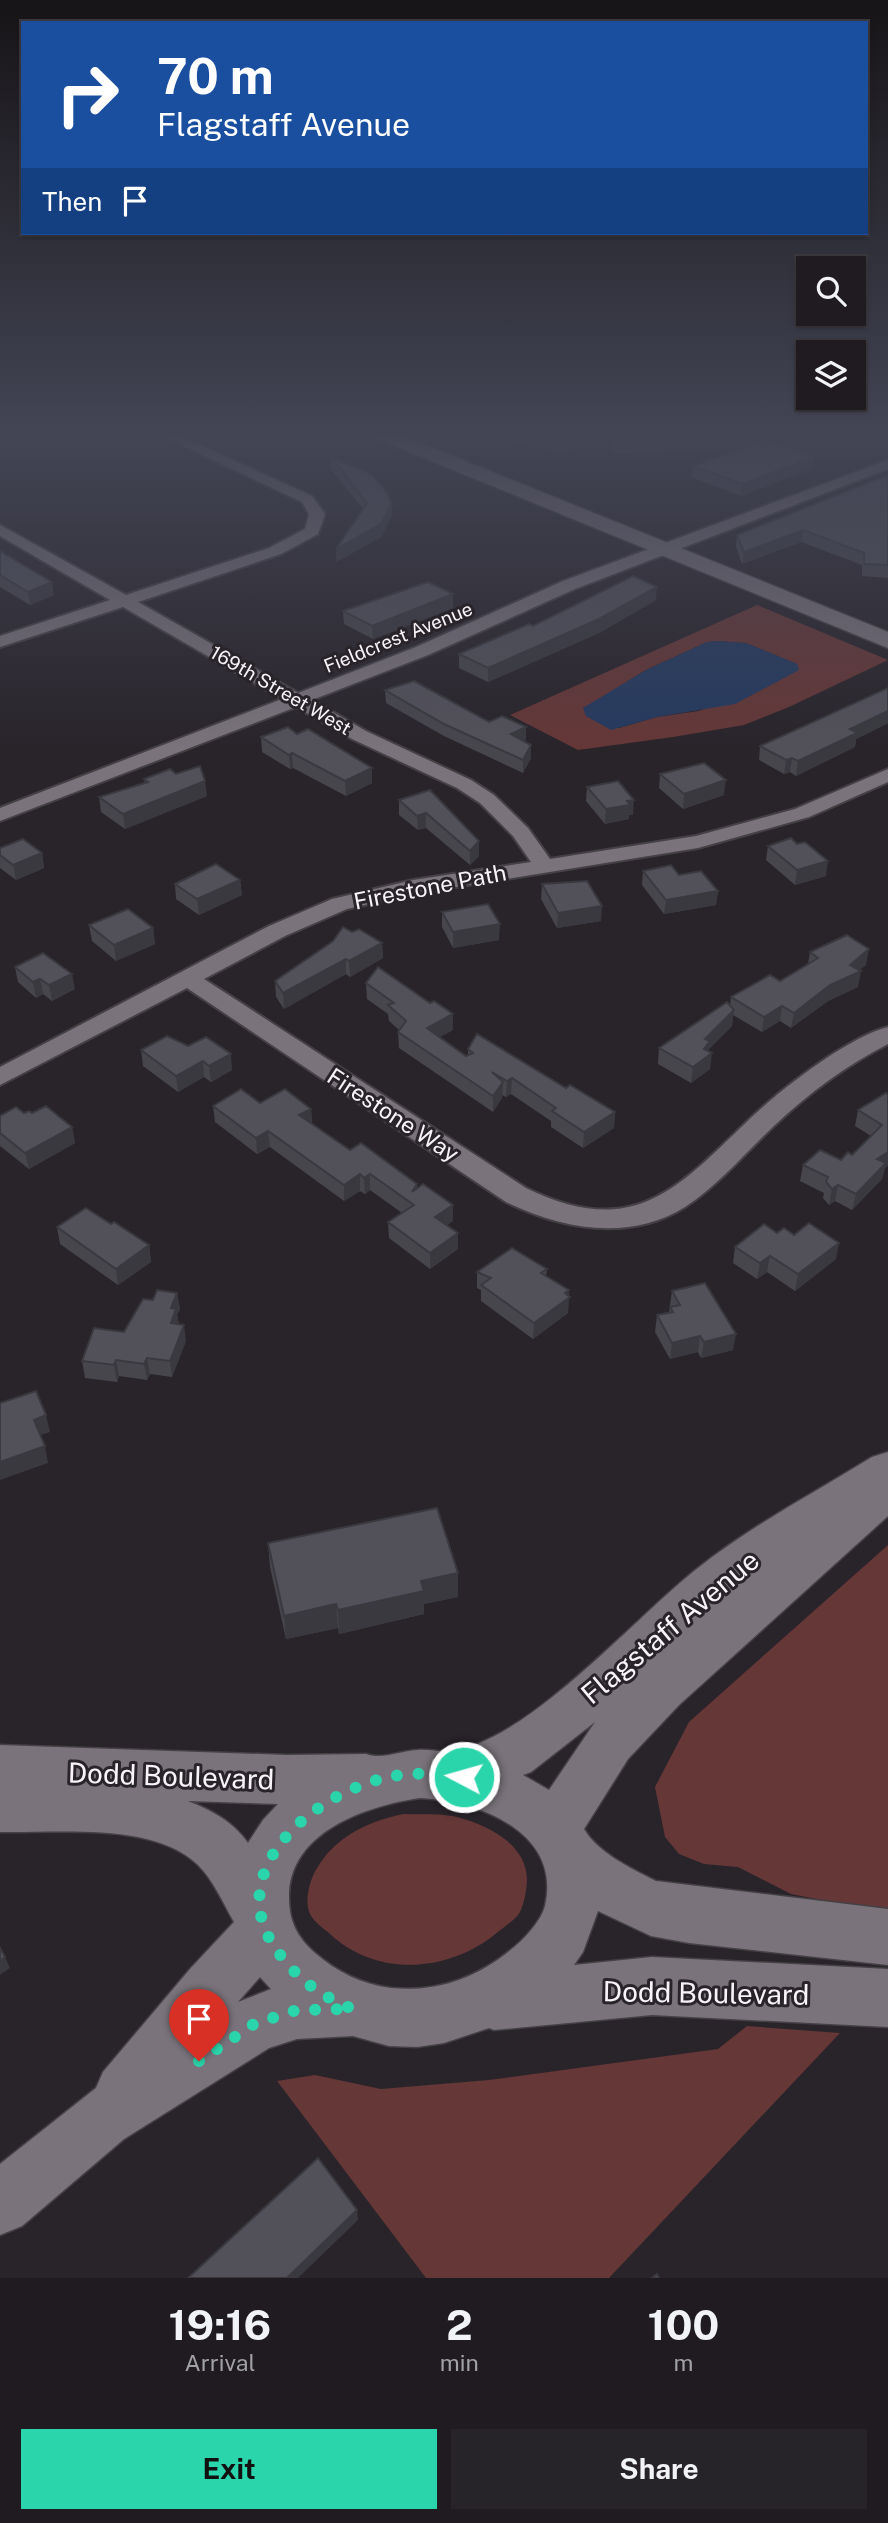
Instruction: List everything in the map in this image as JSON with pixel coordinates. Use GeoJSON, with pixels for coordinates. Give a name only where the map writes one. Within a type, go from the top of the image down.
{"type":"FeatureCollection","features":[{"type":"Feature","properties":{"kind":"street","name":"169th Street West"},"geometry":{"type":"LineString","coordinates":[[13,537],[370,741],[437,769],[476,792],[521,832],[545,867]]}},
{"type":"Feature","properties":{"kind":"street"},"geometry":{"type":"LineString","coordinates":[[0,642],[291,545],[303,537]]}},
{"type":"Feature","properties":{"kind":"street"},"geometry":{"type":"LineString","coordinates":[[635,537],[888,641]]}},
{"type":"Feature","properties":{"kind":"street","name":"Fieldcrest Avenue"},"geometry":{"type":"LineString","coordinates":[[0,815],[298,700],[694,537]]}},
{"type":"Feature","properties":{"kind":"street","name":"Firestone Path"},"geometry":{"type":"LineString","coordinates":[[0,1077],[277,931],[340,904],[413,887],[662,849],[744,831],[829,803],[888,775]]}},
{"type":"Feature","properties":{"kind":"street","name":"Firestone Way"},"geometry":{"type":"LineString","coordinates":[[187,978],[516,1195],[562,1215],[617,1230],[673,1202],[809,1082],[888,1034]]}},
{"type":"Feature","properties":{"kind":"street","name":"Flagstaff Avenue"},"geometry":{"type":"LineString","coordinates":[[450,1775],[513,1755],[590,1696],[713,1583],[752,1554],[888,1470]]}},
{"type":"Feature","properties":{"kind":"street","name":"Flagstaff Avenue"},"geometry":{"type":"LineString","coordinates":[[561,1844],[610,1742],[661,1689],[888,1489]]}},
{"type":"Feature","properties":{"kind":"street","name":"Dodd Boulevard"},"geometry":{"type":"LineString","coordinates":[[0,1769],[287,1780],[385,1778]]}},
{"type":"Feature","properties":{"kind":"street"},"geometry":{"type":"LineString","coordinates":[[103,2118],[263,1922],[261,1883],[265,1868],[294,1826],[325,1804],[356,1787],[385,1778],[450,1775],[498,1788],[527,1807],[561,1844],[615,1891],[651,1908],[690,1915],[888,1937]]}},
{"type":"Feature","properties":{"kind":"street","name":"Dodd Boulevard"},"geometry":{"type":"LineString","coordinates":[[0,1807],[135,1812],[188,1824],[217,1846],[263,1922],[275,1949],[300,1979],[316,1992],[353,2009]]}},
{"type":"Feature","properties":{"kind":"street"},"geometry":{"type":"LineString","coordinates":[[0,2204],[103,2118],[254,2024],[297,2010],[353,2009],[377,2016],[432,2017],[483,2003],[518,1982],[556,1940],[573,1903],[574,1875],[561,1844]]}},
{"type":"Feature","properties":{"kind":"street","name":"Dodd Boulevard"},"geometry":{"type":"LineString","coordinates":[[483,2003],[652,1986],[888,1998]]}},
{"type":"Feature","properties":{"kind":"shaded area"},"geometry":{"type":"Polygon","coordinates":[[[757,605],[888,660],[789,707],[744,725],[673,737],[578,750],[510,715],[757,605]],[[707,642],[646,670],[583,709],[619,728],[657,717],[699,711],[797,664],[746,643],[707,642]]]}},
{"type":"Feature","properties":{"kind":"shaded area"},"geometry":{"type":"Polygon","coordinates":[[[888,1545],[888,1913],[791,1894],[738,1867],[704,1864],[679,1854],[665,1837],[655,1787],[689,1722],[888,1545]]]}},
{"type":"Feature","properties":{"kind":"shaded area"},"geometry":{"type":"Polygon","coordinates":[[[404,1814],[457,1817],[483,1826],[507,1841],[517,1851],[527,1875],[524,1899],[518,1915],[479,1946],[458,1956],[413,1965],[368,1958],[348,1948],[318,1924],[310,1914],[309,1887],[328,1853],[338,1843],[362,1828],[404,1814]]]}},
{"type":"Feature","properties":{"kind":"shaded area"},"geometry":{"type":"Polygon","coordinates":[[[747,2026],[840,2033],[609,2278],[426,2278],[277,2081],[315,2075],[381,2089],[489,2080],[718,2049],[747,2026]]]}},
{"type":"Feature","properties":{"kind":"water"},"geometry":{"type":"Polygon","coordinates":[[[707,642],[746,643],[797,664],[799,670],[735,704],[657,717],[611,730],[586,716],[583,708],[646,670],[707,642]]]}},
{"type":"Feature","properties":{"kind":"building"},"geometry":{"type":"Polygon","coordinates":[[[344,537],[357,537],[336,549],[344,537]]]}},
{"type":"Feature","properties":{"kind":"building"},"geometry":{"type":"Polygon","coordinates":[[[738,537],[783,537],[744,552],[738,537]]]}},
{"type":"Feature","properties":{"kind":"building"},"geometry":{"type":"Polygon","coordinates":[[[822,537],[888,537],[888,565],[864,564],[864,553],[822,537]]]}},
{"type":"Feature","properties":{"kind":"building"},"geometry":{"type":"Polygon","coordinates":[[[0,551],[52,582],[28,592],[0,575],[0,551]]]}},
{"type":"Feature","properties":{"kind":"building"},"geometry":{"type":"Polygon","coordinates":[[[633,576],[657,587],[599,619],[488,668],[459,654],[529,624],[533,626],[633,576]]]}},
{"type":"Feature","properties":{"kind":"building"},"geometry":{"type":"Polygon","coordinates":[[[428,582],[453,594],[372,626],[343,611],[428,582]]]}},
{"type":"Feature","properties":{"kind":"building"},"geometry":{"type":"Polygon","coordinates":[[[414,681],[489,722],[502,716],[526,727],[511,734],[531,745],[523,760],[444,724],[385,690],[414,681]]]}},
{"type":"Feature","properties":{"kind":"building"},"geometry":{"type":"Polygon","coordinates":[[[888,688],[888,711],[850,729],[857,733],[798,761],[792,758],[786,760],[760,746],[888,688]]]}},
{"type":"Feature","properties":{"kind":"building"},"geometry":{"type":"Polygon","coordinates":[[[288,727],[297,734],[308,729],[372,768],[345,781],[292,753],[289,755],[261,737],[288,727]]]}},
{"type":"Feature","properties":{"kind":"building"},"geometry":{"type":"Polygon","coordinates":[[[704,763],[726,780],[684,794],[660,774],[704,763]]]}},
{"type":"Feature","properties":{"kind":"building"},"geometry":{"type":"Polygon","coordinates":[[[200,766],[205,781],[123,814],[99,797],[148,782],[144,779],[170,769],[176,774],[200,766]]]}},
{"type":"Feature","properties":{"kind":"building"},"geometry":{"type":"Polygon","coordinates":[[[618,781],[634,800],[627,801],[630,805],[606,809],[587,787],[618,781]]]}},
{"type":"Feature","properties":{"kind":"building"},"geometry":{"type":"Polygon","coordinates":[[[430,790],[479,841],[470,851],[426,813],[417,816],[399,800],[430,790]]]}},
{"type":"Feature","properties":{"kind":"building"},"geometry":{"type":"Polygon","coordinates":[[[791,838],[797,844],[805,842],[828,861],[797,870],[768,846],[791,838]]]}},
{"type":"Feature","properties":{"kind":"building"},"geometry":{"type":"Polygon","coordinates":[[[23,839],[42,853],[13,865],[0,855],[0,848],[23,839]]]}},
{"type":"Feature","properties":{"kind":"building"},"geometry":{"type":"Polygon","coordinates":[[[216,864],[240,880],[197,899],[175,884],[216,864]]]}},
{"type":"Feature","properties":{"kind":"building"},"geometry":{"type":"Polygon","coordinates":[[[671,865],[679,875],[701,871],[718,891],[666,900],[643,871],[671,865]]]}},
{"type":"Feature","properties":{"kind":"building"},"geometry":{"type":"Polygon","coordinates":[[[587,881],[602,906],[558,913],[542,884],[587,881]]]}},
{"type":"Feature","properties":{"kind":"building"},"geometry":{"type":"Polygon","coordinates":[[[488,904],[500,924],[453,932],[442,912],[488,904]]]}},
{"type":"Feature","properties":{"kind":"building"},"geometry":{"type":"Polygon","coordinates":[[[128,909],[153,928],[114,945],[89,925],[128,909]]]}},
{"type":"Feature","properties":{"kind":"building"},"geometry":{"type":"Polygon","coordinates":[[[343,927],[352,932],[359,929],[382,943],[283,993],[275,981],[333,941],[343,927]]]}},
{"type":"Feature","properties":{"kind":"building"},"geometry":{"type":"Polygon","coordinates":[[[847,935],[869,949],[850,965],[861,971],[830,985],[794,1013],[782,1006],[764,1017],[731,997],[770,975],[780,981],[818,958],[810,952],[847,935]]]}},
{"type":"Feature","properties":{"kind":"building"},"geometry":{"type":"Polygon","coordinates":[[[43,953],[72,974],[49,985],[40,979],[33,982],[15,967],[43,953]]]}},
{"type":"Feature","properties":{"kind":"building"},"geometry":{"type":"Polygon","coordinates":[[[378,967],[430,1003],[434,1001],[453,1014],[427,1028],[466,1056],[473,1053],[468,1049],[477,1034],[566,1088],[570,1085],[615,1112],[584,1132],[552,1111],[556,1108],[512,1078],[507,1081],[492,1072],[503,1082],[493,1096],[398,1032],[406,1021],[388,1005],[394,1003],[366,983],[378,967]]]}},
{"type":"Feature","properties":{"kind":"building"},"geometry":{"type":"Polygon","coordinates":[[[727,1002],[734,1010],[705,1039],[710,1041],[704,1049],[712,1053],[693,1067],[659,1048],[727,1002]]]}},
{"type":"Feature","properties":{"kind":"building"},"geometry":{"type":"Polygon","coordinates":[[[167,1036],[188,1046],[206,1037],[231,1054],[209,1066],[203,1061],[176,1076],[141,1050],[167,1036]]]}},
{"type":"Feature","properties":{"kind":"building"},"geometry":{"type":"Polygon","coordinates":[[[241,1089],[260,1103],[285,1089],[311,1109],[299,1115],[350,1150],[361,1143],[417,1184],[412,1192],[423,1184],[453,1205],[435,1217],[458,1233],[430,1253],[388,1222],[414,1205],[370,1174],[364,1178],[360,1174],[344,1185],[268,1131],[256,1138],[213,1106],[241,1089]]]}},
{"type":"Feature","properties":{"kind":"building"},"geometry":{"type":"Polygon","coordinates":[[[886,1093],[888,1152],[877,1159],[886,1163],[856,1194],[838,1185],[832,1189],[826,1182],[828,1177],[803,1165],[820,1150],[841,1160],[848,1152],[852,1155],[882,1125],[858,1110],[886,1093]]]}},
{"type":"Feature","properties":{"kind":"building"},"geometry":{"type":"Polygon","coordinates":[[[46,1106],[72,1127],[25,1153],[0,1133],[0,1116],[16,1107],[24,1113],[32,1113],[46,1106]]]}},
{"type":"Feature","properties":{"kind":"building"},"geometry":{"type":"Polygon","coordinates":[[[86,1208],[111,1224],[114,1222],[149,1245],[116,1269],[57,1227],[86,1208]]]}},
{"type":"Feature","properties":{"kind":"building"},"geometry":{"type":"Polygon","coordinates":[[[809,1223],[839,1243],[798,1274],[770,1256],[760,1263],[735,1247],[764,1224],[777,1233],[784,1228],[794,1235],[809,1223]]]}},
{"type":"Feature","properties":{"kind":"building"},"geometry":{"type":"Polygon","coordinates":[[[512,1248],[547,1269],[541,1273],[569,1290],[565,1293],[570,1297],[534,1323],[481,1285],[491,1278],[477,1272],[512,1248]]]}},
{"type":"Feature","properties":{"kind":"building"},"geometry":{"type":"Polygon","coordinates":[[[705,1283],[736,1334],[704,1342],[700,1336],[672,1343],[657,1315],[673,1312],[670,1307],[680,1305],[672,1291],[705,1283]]]}},
{"type":"Feature","properties":{"kind":"building"},"geometry":{"type":"Polygon","coordinates":[[[157,1290],[177,1293],[171,1308],[176,1309],[171,1323],[184,1325],[170,1361],[147,1358],[144,1364],[116,1360],[114,1365],[82,1361],[94,1328],[124,1332],[143,1299],[153,1300],[157,1290]]]}},
{"type":"Feature","properties":{"kind":"building"},"geometry":{"type":"Polygon","coordinates":[[[36,1391],[46,1415],[34,1420],[45,1446],[0,1462],[0,1403],[36,1391]]]}},
{"type":"Feature","properties":{"kind":"building"},"geometry":{"type":"Polygon","coordinates":[[[437,1508],[458,1573],[421,1581],[424,1591],[338,1610],[336,1604],[284,1616],[268,1543],[437,1508]]]}},
{"type":"Feature","properties":{"kind":"building"},"geometry":{"type":"Polygon","coordinates":[[[0,1948],[5,1957],[0,1961],[0,1948]]]}},
{"type":"Feature","properties":{"kind":"building"},"geometry":{"type":"Polygon","coordinates":[[[318,2158],[357,2210],[287,2278],[188,2278],[318,2158]]]}},
{"type":"Feature","properties":{"kind":"route"},"geometry":{"type":"LineString","coordinates":[[199,2061],[254,2024],[297,2010],[353,2009],[316,1992],[300,1979],[275,1949],[265,1931],[259,1898],[265,1868],[294,1826],[325,1804],[356,1787],[385,1778],[437,1773],[464,1777]]}}]}
